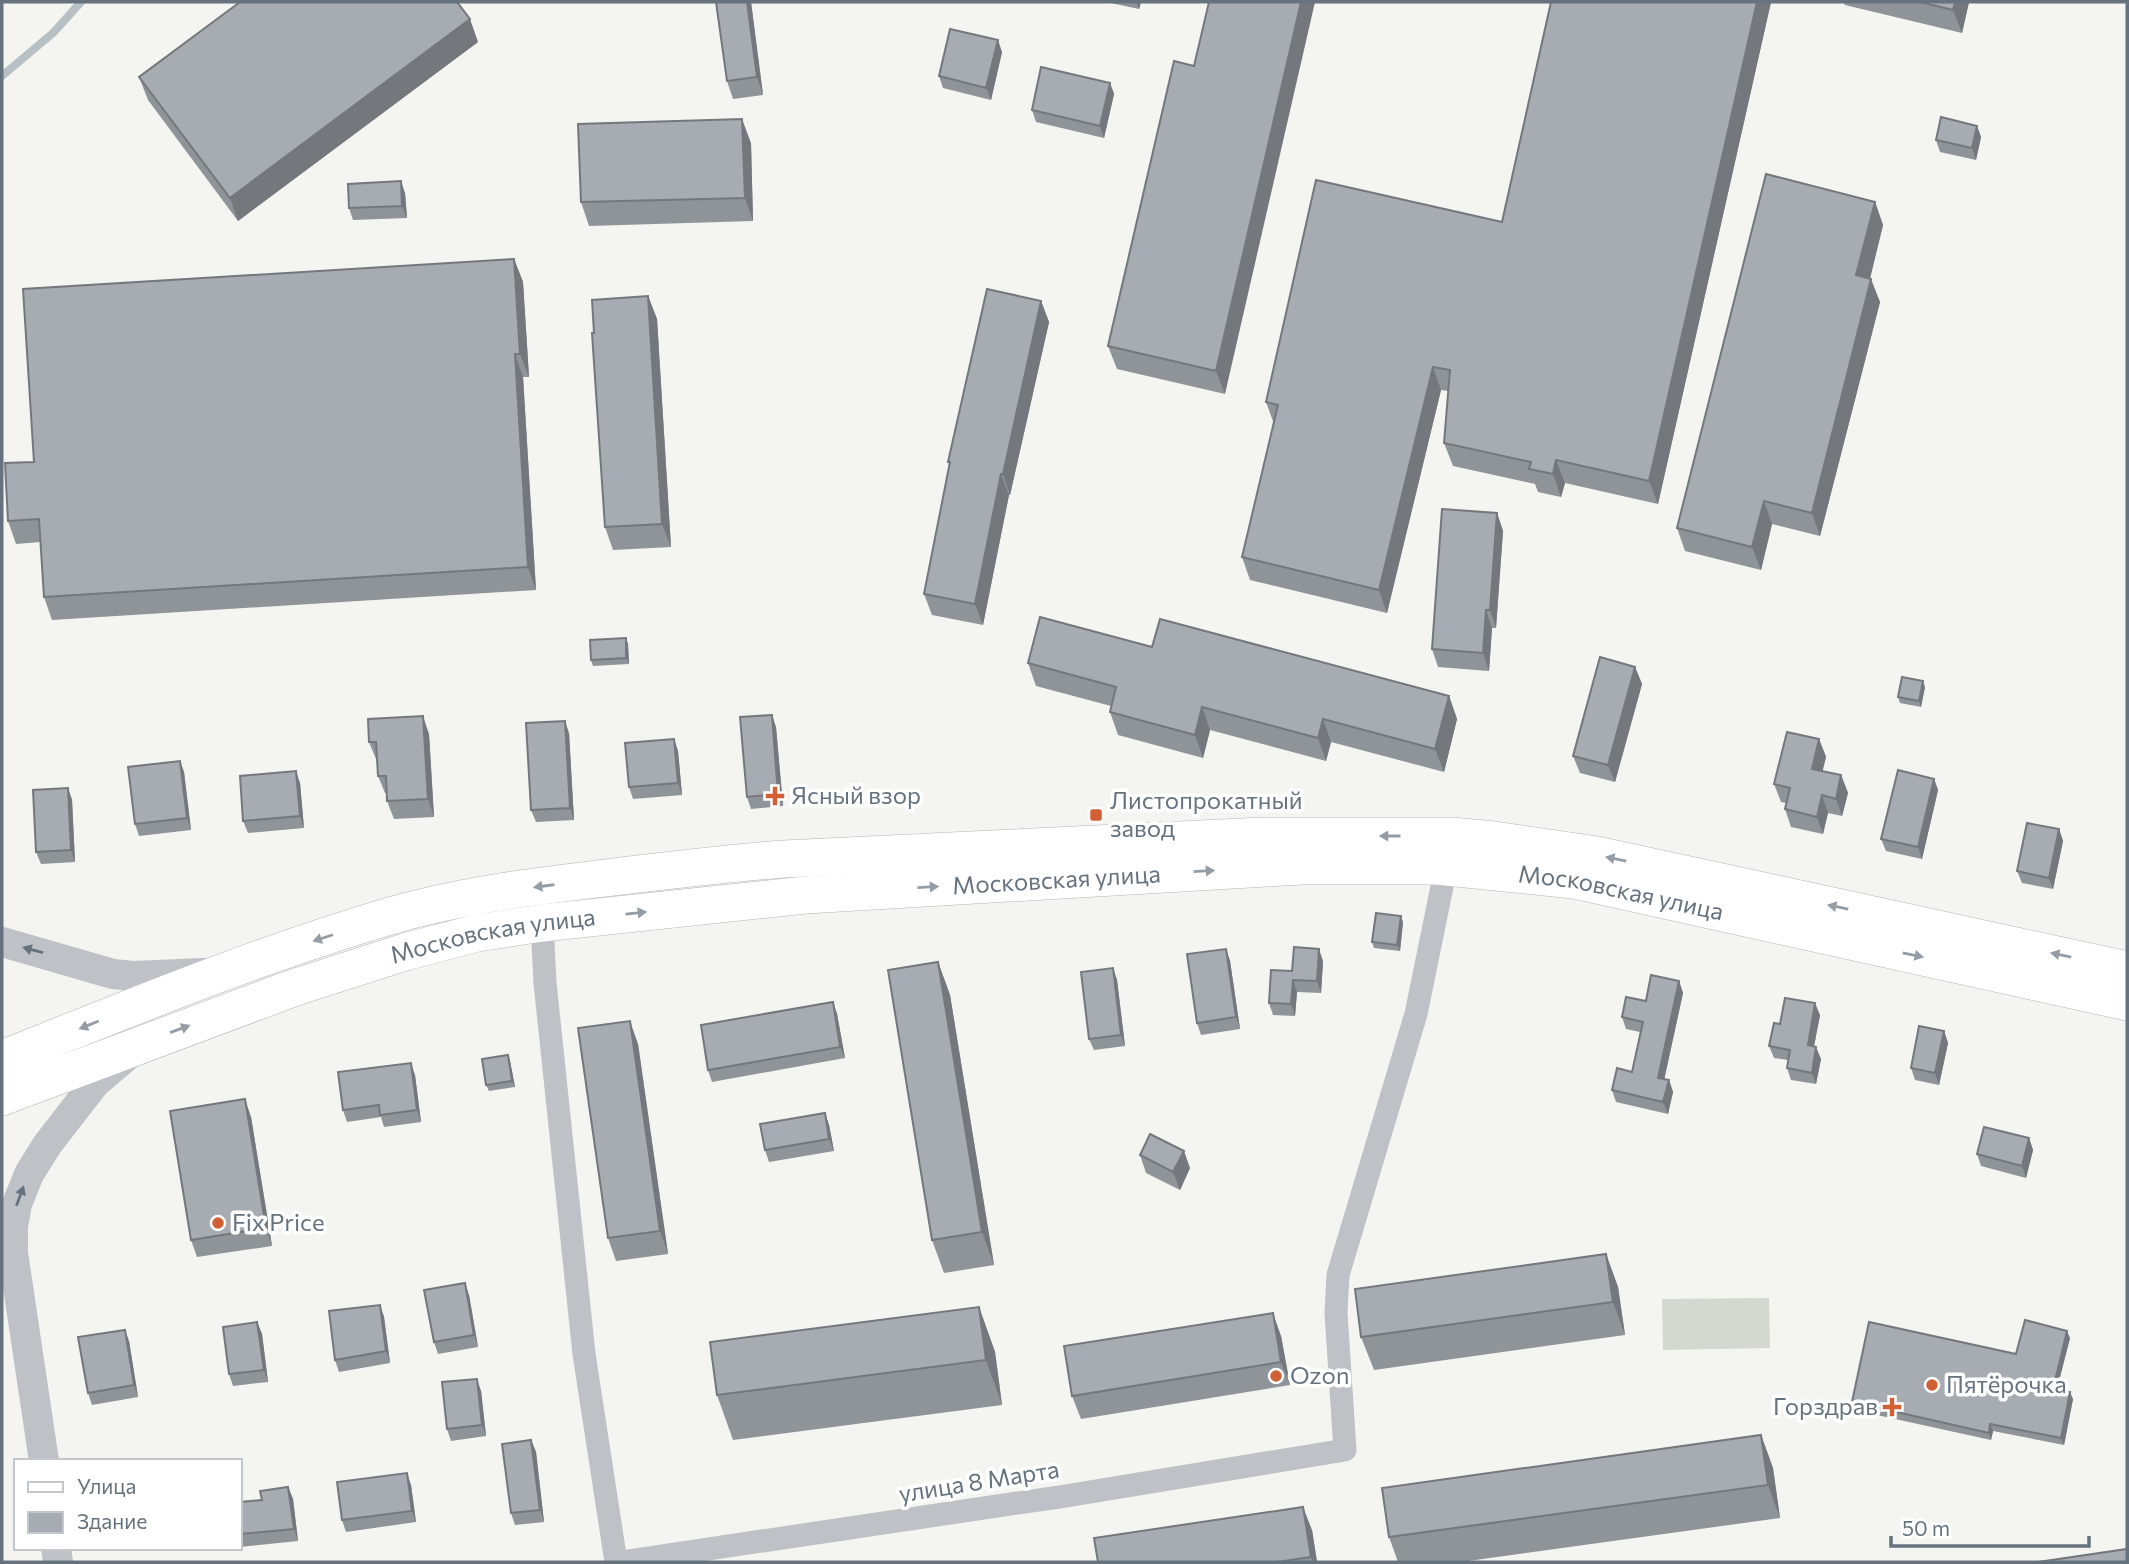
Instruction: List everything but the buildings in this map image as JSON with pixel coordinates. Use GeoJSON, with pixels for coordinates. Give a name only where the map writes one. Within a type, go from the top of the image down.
{"type":"FeatureCollection","features":[{"type":"Feature","properties":{"kind":"main road","name":"Московская улица"},"geometry":{"type":"LineString","coordinates":[[2,1059],[220,972],[391,915],[468,897],[719,864],[784,859],[1263,836],[1451,836],[1553,848],[2127,970]]}},
{"type":"Feature","properties":{"kind":"main road","name":"Московская улица"},"geometry":{"type":"LineString","coordinates":[[2,1097],[293,988],[405,952],[477,933],[542,923],[806,895],[1301,866],[1446,867],[1574,880],[2127,1002]]}},
{"type":"Feature","properties":{"kind":"street","name":"улица 8 Марта"},"geometry":{"type":"LineString","coordinates":[[618,1562],[1065,1496],[1345,1450],[1336,1313],[1338,1275],[1416,1013],[1446,867]]}},
{"type":"Feature","properties":{"kind":"street"},"geometry":{"type":"LineString","coordinates":[[542,923],[545,983],[584,1354],[618,1562]]}},
{"type":"Feature","properties":{"kind":"street"},"geometry":{"type":"LineString","coordinates":[[2,942],[113,974],[145,976],[220,972]]}},
{"type":"Feature","properties":{"kind":"street"},"geometry":{"type":"LineString","coordinates":[[44,1459],[13,1253],[13,1227],[17,1204],[29,1174],[47,1145],[95,1083],[138,1045]]}},
{"type":"Feature","properties":{"kind":"street"},"geometry":{"type":"LineString","coordinates":[[2,1281],[21,1312]]}},
{"type":"Feature","properties":{"kind":"shaded area"},"geometry":{"type":"Polygon","coordinates":[[[1769,1298],[1770,1348],[1663,1350],[1662,1299],[1769,1298]]]}},
{"type":"Feature","properties":{"kind":"waterway"},"geometry":{"type":"LineString","coordinates":[[2,76],[53,33],[81,2]]}},
{"type":"Feature","properties":{"kind":"place","name":"Ясный взор"},"geometry":{"type":"Point","coordinates":[775,796]}},
{"type":"Feature","properties":{"kind":"place","name":"Листопрокатный завод"},"geometry":{"type":"Point","coordinates":[1096,815]}},
{"type":"Feature","properties":{"kind":"place","name":"Fix Price"},"geometry":{"type":"Point","coordinates":[218,1223]}},
{"type":"Feature","properties":{"kind":"place","name":"Ozon"},"geometry":{"type":"Point","coordinates":[1276,1376]}},
{"type":"Feature","properties":{"kind":"place","name":"Пятёрочка"},"geometry":{"type":"Point","coordinates":[1932,1385]}},
{"type":"Feature","properties":{"kind":"place","name":"Горздрав"},"geometry":{"type":"Point","coordinates":[1892,1407]}}]}
